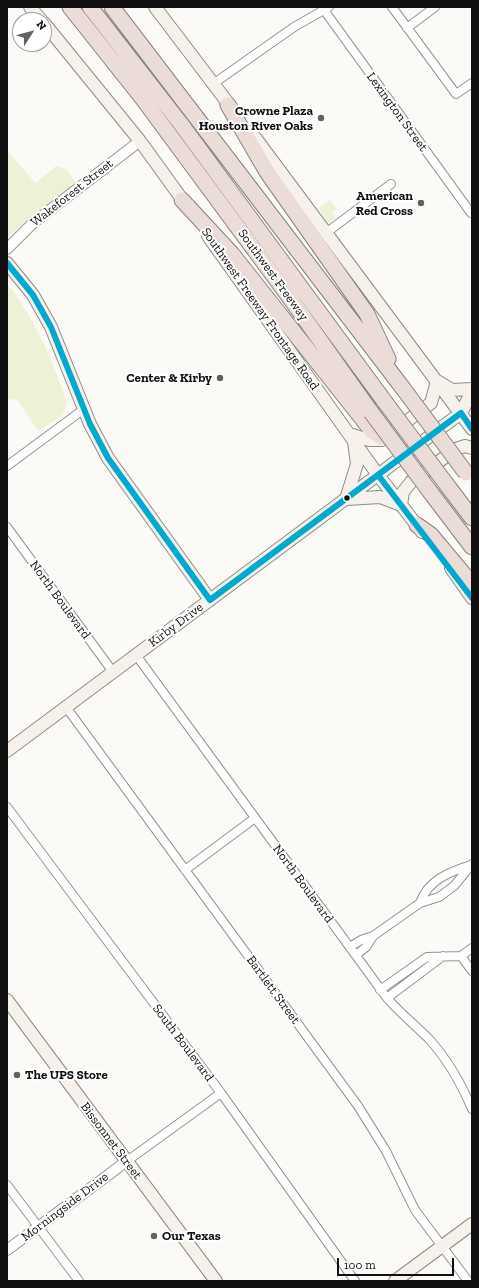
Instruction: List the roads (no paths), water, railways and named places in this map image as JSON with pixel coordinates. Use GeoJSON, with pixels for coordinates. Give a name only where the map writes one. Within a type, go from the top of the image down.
{"type":"FeatureCollection","features":[{"type":"Feature","properties":{"kind":"highway","name":"Southwest Freeway"},"geometry":{"type":"LineString","coordinates":[[70,7],[147,106],[290,298],[367,416],[397,447],[472,547]]}},
{"type":"Feature","properties":{"kind":"highway"},"geometry":{"type":"LineString","coordinates":[[90,7],[181,124],[472,518]]}},
{"type":"Feature","properties":{"kind":"highway"},"geometry":{"type":"LineString","coordinates":[[112,7],[469,477]]}},
{"type":"Feature","properties":{"kind":"highway"},"geometry":{"type":"LineString","coordinates":[[228,105],[267,172],[367,314],[402,387]]}},
{"type":"Feature","properties":{"kind":"highway"},"geometry":{"type":"LineString","coordinates":[[182,200],[232,254],[367,416]]}},
{"type":"Feature","properties":{"kind":"highway"},"geometry":{"type":"LineString","coordinates":[[417,525],[431,535],[472,584]]}},
{"type":"Feature","properties":{"kind":"main road"},"geometry":{"type":"LineString","coordinates":[[155,7],[228,105],[251,132],[437,381],[466,413],[472,429]]}},
{"type":"Feature","properties":{"kind":"main road","name":"Southwest Freeway Frontage Road"},"geometry":{"type":"LineString","coordinates":[[52,33],[140,141],[351,438],[472,598]]}},
{"type":"Feature","properties":{"kind":"main road"},"geometry":{"type":"LineString","coordinates":[[7,263],[26,286],[45,315],[63,355],[84,409],[108,458],[210,600]]}},
{"type":"Feature","properties":{"kind":"main road"},"geometry":{"type":"LineString","coordinates":[[437,381],[431,403],[382,440],[351,438],[356,464],[346,499],[380,496],[401,505],[403,492],[411,482],[456,449],[464,446],[472,448]]}},
{"type":"Feature","properties":{"kind":"main road"},"geometry":{"type":"LineString","coordinates":[[437,381],[452,390],[472,389]]}},
{"type":"Feature","properties":{"kind":"main road","name":"Kirby Drive"},"geometry":{"type":"LineString","coordinates":[[7,751],[378,475],[466,413],[468,399],[472,396]]}},
{"type":"Feature","properties":{"kind":"main road","name":"Bissonnet Street"},"geometry":{"type":"LineString","coordinates":[[8,1003],[216,1281]]}},
{"type":"Feature","properties":{"kind":"main road"},"geometry":{"type":"LineString","coordinates":[[395,1281],[472,1224]]}},
{"type":"Feature","properties":{"kind":"street"},"geometry":{"type":"LineString","coordinates":[[392,7],[456,94],[472,82]]}},
{"type":"Feature","properties":{"kind":"street"},"geometry":{"type":"LineString","coordinates":[[407,28],[435,7]]}},
{"type":"Feature","properties":{"kind":"street"},"geometry":{"type":"LineString","coordinates":[[213,84],[271,43],[326,9]]}},
{"type":"Feature","properties":{"kind":"street","name":"Lexington Street"},"geometry":{"type":"LineString","coordinates":[[326,9],[471,213]]}},
{"type":"Feature","properties":{"kind":"street","name":"Wakeforest Street"},"geometry":{"type":"LineString","coordinates":[[7,249],[32,223],[140,141]]}},
{"type":"Feature","properties":{"kind":"street"},"geometry":{"type":"LineString","coordinates":[[326,233],[391,184]]}},
{"type":"Feature","properties":{"kind":"street"},"geometry":{"type":"LineString","coordinates":[[7,466],[84,409]]}},
{"type":"Feature","properties":{"kind":"street","name":"North Boulevard"},"geometry":{"type":"LineString","coordinates":[[7,527],[113,672]]}},
{"type":"Feature","properties":{"kind":"street","name":"North Boulevard"},"geometry":{"type":"LineString","coordinates":[[136,655],[356,955],[380,990],[400,1013],[428,1038],[443,1055],[454,1072],[472,1109]]}},
{"type":"Feature","properties":{"kind":"street","name":"Bartlett Street"},"geometry":{"type":"LineString","coordinates":[[66,707],[362,1112],[386,1151],[415,1210],[468,1281]]}},
{"type":"Feature","properties":{"kind":"street","name":"South Boulevard"},"geometry":{"type":"LineString","coordinates":[[7,807],[220,1093],[355,1281]]}},
{"type":"Feature","properties":{"kind":"street"},"geometry":{"type":"LineString","coordinates":[[185,870],[255,818]]}},
{"type":"Feature","properties":{"kind":"street"},"geometry":{"type":"LineString","coordinates":[[350,948],[361,940],[373,936],[420,903],[439,897],[454,886],[472,864]]}},
{"type":"Feature","properties":{"kind":"street"},"geometry":{"type":"LineString","coordinates":[[420,903],[429,886],[447,873],[472,864]]}},
{"type":"Feature","properties":{"kind":"street"},"geometry":{"type":"LineString","coordinates":[[356,955],[366,947],[373,936]]}},
{"type":"Feature","properties":{"kind":"street"},"geometry":{"type":"LineString","coordinates":[[380,990],[426,957],[461,956],[472,948]]}},
{"type":"Feature","properties":{"kind":"street"},"geometry":{"type":"LineString","coordinates":[[387,998],[442,956]]}},
{"type":"Feature","properties":{"kind":"street"},"geometry":{"type":"LineString","coordinates":[[461,956],[472,971]]}},
{"type":"Feature","properties":{"kind":"street"},"geometry":{"type":"LineString","coordinates":[[408,969],[414,978]]}},
{"type":"Feature","properties":{"kind":"street","name":"Morningside Drive"},"geometry":{"type":"LineString","coordinates":[[7,1250],[220,1093]]}},
{"type":"Feature","properties":{"kind":"street"},"geometry":{"type":"LineString","coordinates":[[7,1184],[79,1281]]}},
{"type":"Feature","properties":{"kind":"place","name":"Crowne Plaza Houston River Oaks"},"geometry":{"type":"Point","coordinates":[321,118]}},
{"type":"Feature","properties":{"kind":"place","name":"American Red Cross"},"geometry":{"type":"Point","coordinates":[421,203]}},
{"type":"Feature","properties":{"kind":"place","name":"Center & Kirby"},"geometry":{"type":"Point","coordinates":[220,378]}},
{"type":"Feature","properties":{"kind":"place","name":"The UPS Store"},"geometry":{"type":"Point","coordinates":[17,1075]}},
{"type":"Feature","properties":{"kind":"place","name":"Our Texas"},"geometry":{"type":"Point","coordinates":[154,1236]}}]}
